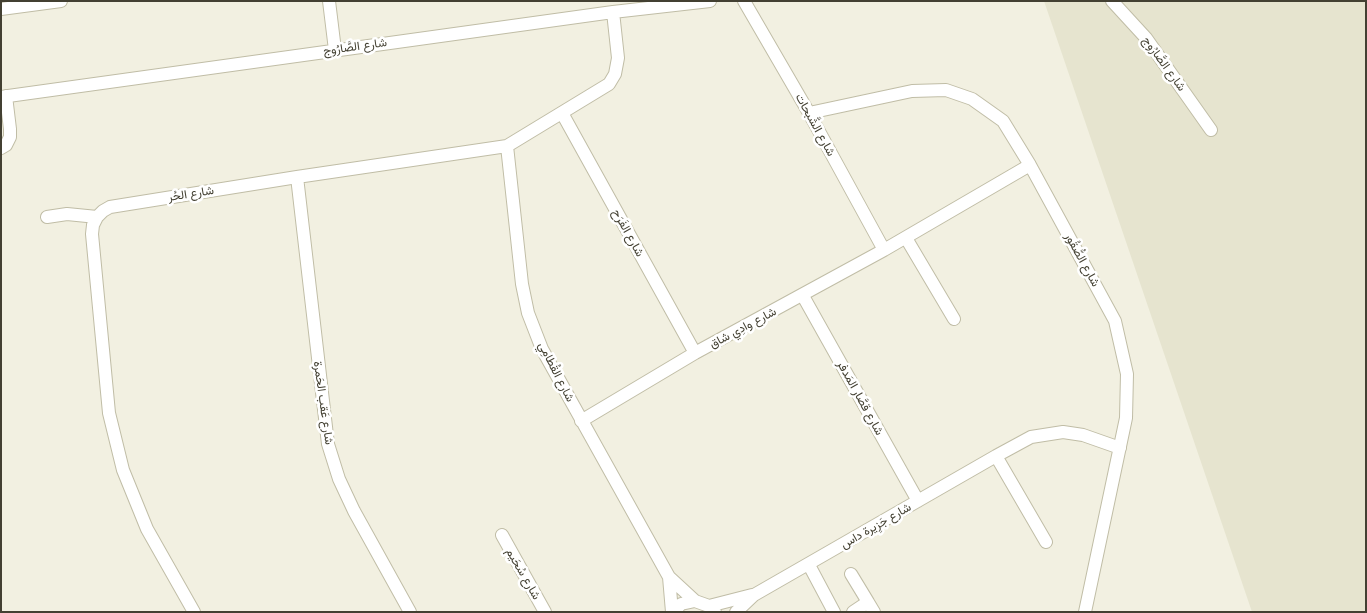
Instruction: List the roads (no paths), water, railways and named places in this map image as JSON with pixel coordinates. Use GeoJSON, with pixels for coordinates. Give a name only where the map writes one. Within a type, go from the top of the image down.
{"type":"FeatureCollection","features":[{"type":"Feature","properties":{"kind":"street"},"geometry":{"type":"LineString","coordinates":[[329,1],[335,50]]}},
{"type":"Feature","properties":{"kind":"street","name":"شارع الصَّارُوج"},"geometry":{"type":"LineString","coordinates":[[4,97],[613,12],[710,1]]}},
{"type":"Feature","properties":{"kind":"street","name":"شارع الشَّبحات"},"geometry":{"type":"LineString","coordinates":[[744,1],[884,250]]}},
{"type":"Feature","properties":{"kind":"street","name":"شارع الصَّارُوج"},"geometry":{"type":"LineString","coordinates":[[1112,1],[1146,38],[1211,130]]}},
{"type":"Feature","properties":{"kind":"street"},"geometry":{"type":"LineString","coordinates":[[1,9],[56,2]]}},
{"type":"Feature","properties":{"kind":"street","name":"شارع الحُر"},"geometry":{"type":"LineString","coordinates":[[97,217],[110,207],[507,146],[609,84],[615,74],[618,58],[613,12]]}},
{"type":"Feature","properties":{"kind":"street","name":"شارع الصُّقُور"},"geometry":{"type":"LineString","coordinates":[[808,113],[912,91],[946,90],[972,98],[1003,121],[1030,166],[1115,321],[1127,374],[1126,418],[1085,612]]}},
{"type":"Feature","properties":{"kind":"street"},"geometry":{"type":"LineString","coordinates":[[1,148],[6,145],[10,137],[4,97]]}},
{"type":"Feature","properties":{"kind":"street","name":"شارع الفَرَح"},"geometry":{"type":"LineString","coordinates":[[562,114],[695,353]]}},
{"type":"Feature","properties":{"kind":"street","name":"شارع القُطامِي"},"geometry":{"type":"LineString","coordinates":[[507,146],[522,284],[528,313],[542,349],[668,577],[695,601]]}},
{"type":"Feature","properties":{"kind":"street","name":"شارع وادِي شاق"},"geometry":{"type":"LineString","coordinates":[[581,421],[695,353],[803,296],[1030,166]]}},
{"type":"Feature","properties":{"kind":"street","name":"شارع عَقب الحَمرة"},"geometry":{"type":"LineString","coordinates":[[297,177],[328,444],[339,479],[354,511],[410,612]]}},
{"type":"Feature","properties":{"kind":"street"},"geometry":{"type":"LineString","coordinates":[[47,217],[67,214],[97,217],[93,225],[92,234],[102,343],[112,423],[123,470],[147,529],[194,612]]}},
{"type":"Feature","properties":{"kind":"street"},"geometry":{"type":"LineString","coordinates":[[906,238],[954,319]]}},
{"type":"Feature","properties":{"kind":"street","name":"شارع قصَّار المَدفر"},"geometry":{"type":"LineString","coordinates":[[803,296],[918,501]]}},
{"type":"Feature","properties":{"kind":"street","name":"شارع جَزِيرة داس"},"geometry":{"type":"LineString","coordinates":[[712,609],[754,595],[996,456],[1031,438],[1063,432],[1083,435],[1120,448]]}},
{"type":"Feature","properties":{"kind":"street"},"geometry":{"type":"LineString","coordinates":[[996,456],[1046,542]]}},
{"type":"Feature","properties":{"kind":"street","name":"شارع سُحَيم"},"geometry":{"type":"LineString","coordinates":[[502,535],[545,612]]}},
{"type":"Feature","properties":{"kind":"street"},"geometry":{"type":"LineString","coordinates":[[809,565],[834,612]]}},
{"type":"Feature","properties":{"kind":"street"},"geometry":{"type":"LineString","coordinates":[[851,574],[871,607],[853,612]]}},
{"type":"Feature","properties":{"kind":"street","name":"شارع القُطامِي"},"geometry":{"type":"LineString","coordinates":[[668,577],[673,612]]}},
{"type":"Feature","properties":{"kind":"street","name":"شارع جَزِيرة داس"},"geometry":{"type":"LineString","coordinates":[[736,612],[754,595]]}},
{"type":"Feature","properties":{"kind":"street"},"geometry":{"type":"LineString","coordinates":[[673,612],[681,604],[695,601],[712,609]]}}]}
